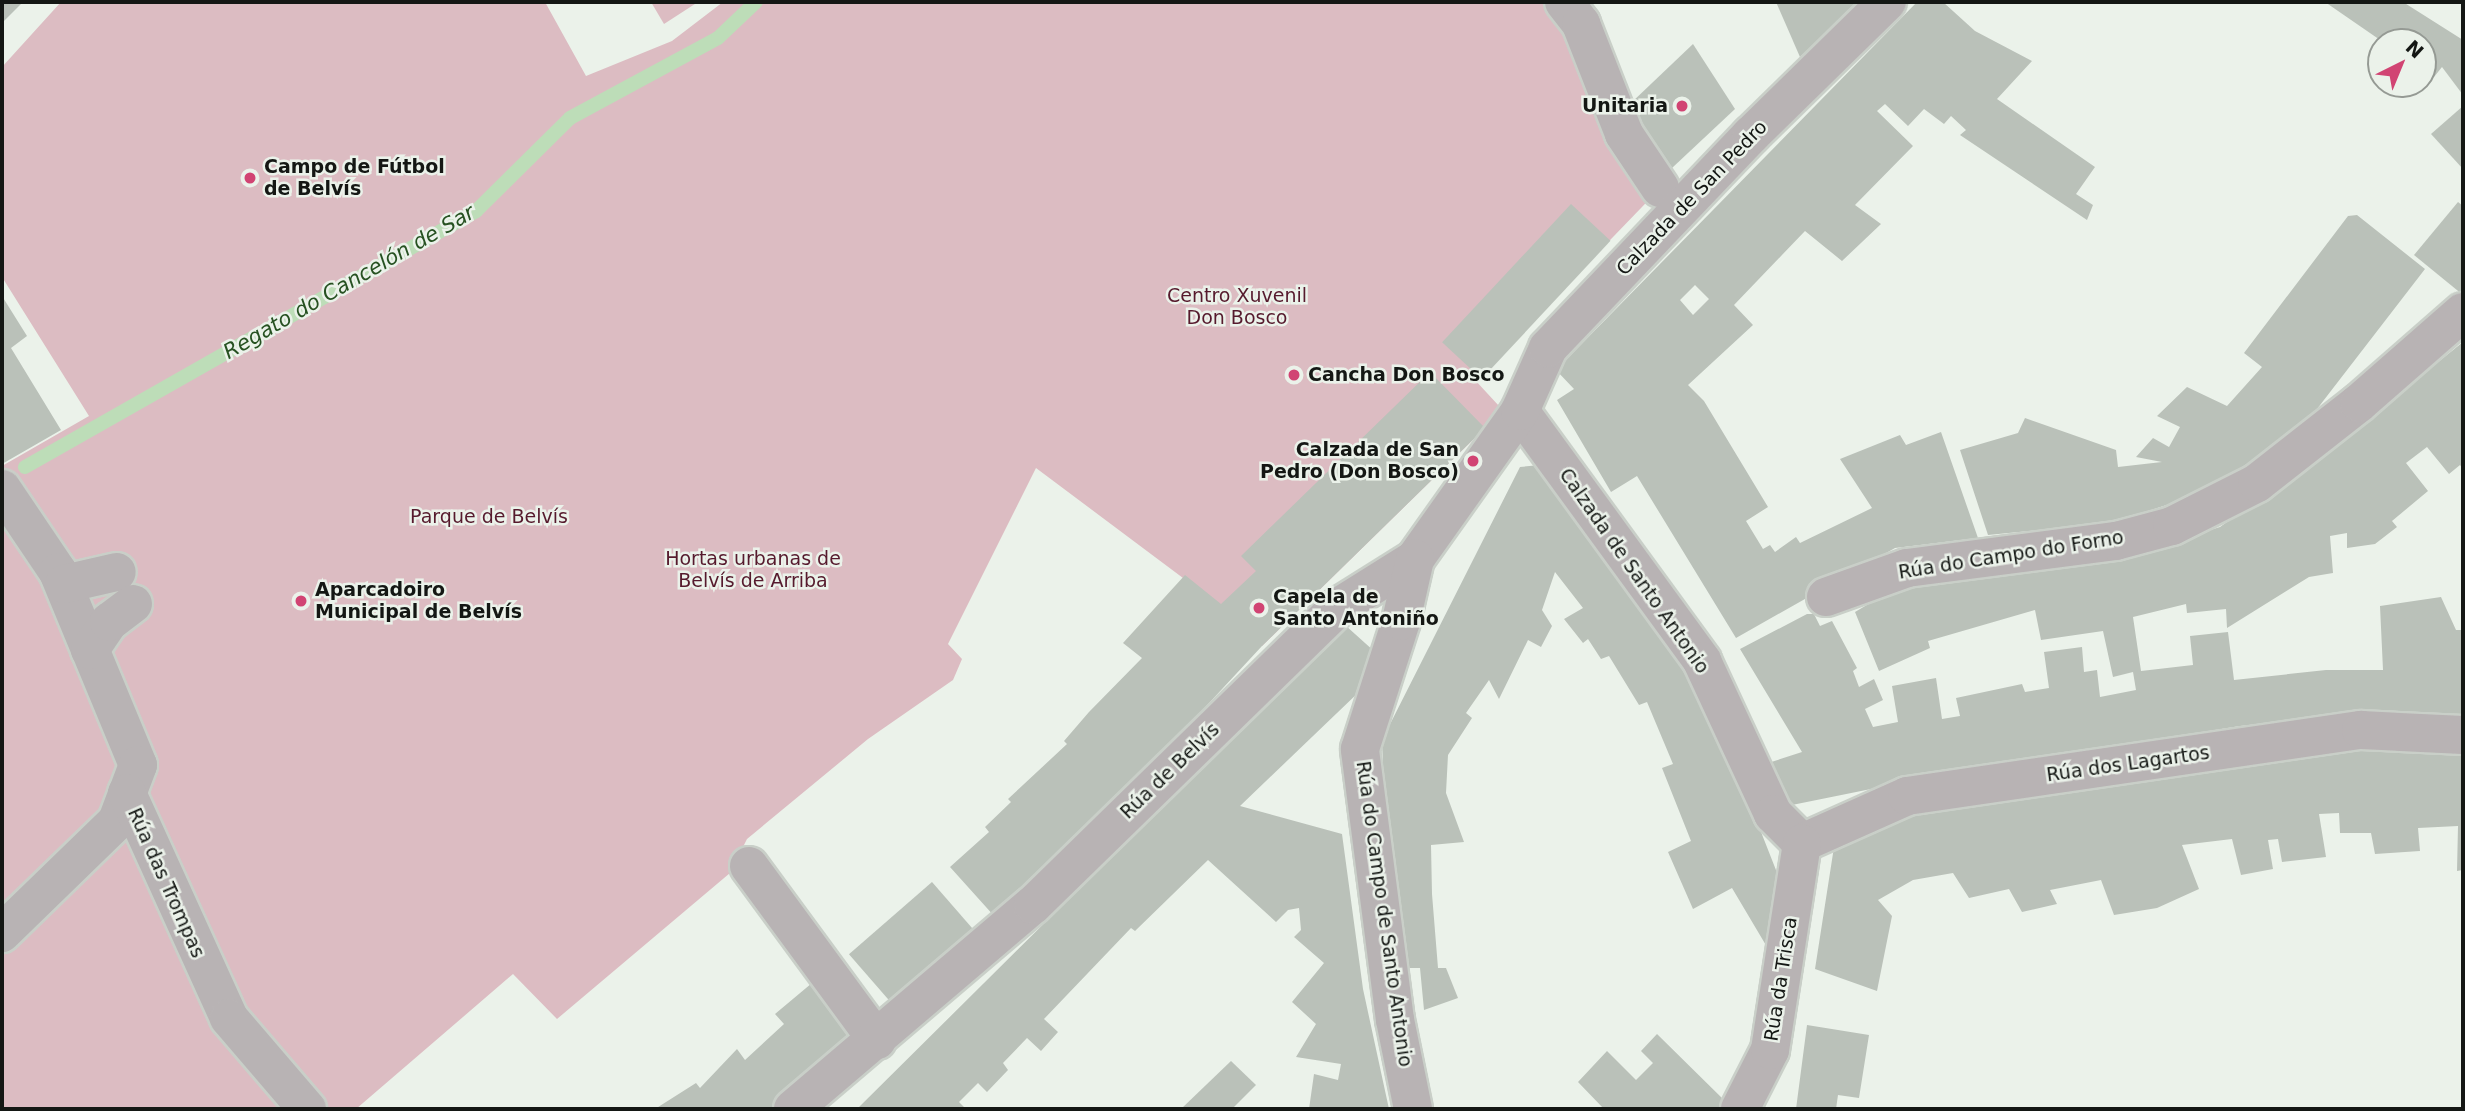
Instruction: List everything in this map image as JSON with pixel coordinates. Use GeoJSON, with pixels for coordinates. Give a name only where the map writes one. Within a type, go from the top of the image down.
{"type":"FeatureCollection","features":[{"type":"Feature","properties":{"kind":"street"},"geometry":{"type":"LineString","coordinates":[[1564,2],[1581,24],[1624,134],[1660,188]]}},
{"type":"Feature","properties":{"kind":"street","name":"Calzada de San Pedro"},"geometry":{"type":"LineString","coordinates":[[1520,411],[1548,348],[1751,135],[1887,2]]}},
{"type":"Feature","properties":{"kind":"street","name":"Rúa do Campo do Forno"},"geometry":{"type":"LineString","coordinates":[[1826,597],[1907,568],[2116,541],[2172,526],[2257,483],[2359,403],[2463,312]]}},
{"type":"Feature","properties":{"kind":"street","name":"Rúa de Belvís"},"geometry":{"type":"LineString","coordinates":[[793,1109],[1033,905],[1337,608],[1415,559],[1520,411]]}},
{"type":"Feature","properties":{"kind":"street","name":"Calzada de Santo Antonio"},"geometry":{"type":"LineString","coordinates":[[1520,411],[1702,661],[1773,814],[1802,843]]}},
{"type":"Feature","properties":{"kind":"street","name":"Rúa das Trompas"},"geometry":{"type":"LineString","coordinates":[[2,489],[64,584],[138,765],[127,793],[229,1018],[307,1109]]}},
{"type":"Feature","properties":{"kind":"street","name":"Rúa do Campo de Santo Antonio"},"geometry":{"type":"LineString","coordinates":[[1413,1109],[1395,1020],[1360,749],[1401,621],[1415,559]]}},
{"type":"Feature","properties":{"kind":"street"},"geometry":{"type":"LineString","coordinates":[[64,584],[125,588],[90,650]]}},
{"type":"Feature","properties":{"kind":"street","name":"Rúa dos Lagartos"},"geometry":{"type":"LineString","coordinates":[[1802,843],[1907,796],[2361,730],[2463,735]]}},
{"type":"Feature","properties":{"kind":"street"},"geometry":{"type":"LineString","coordinates":[[2,933],[117,821],[127,793]]}},
{"type":"Feature","properties":{"kind":"street","name":"Rúa da Trisca"},"geometry":{"type":"LineString","coordinates":[[1740,1109],[1770,1050],[1802,843]]}},
{"type":"Feature","properties":{"kind":"street"},"geometry":{"type":"LineString","coordinates":[[749,866],[877,1040]]}},
{"type":"Feature","properties":{"kind":"green space","name":"Parque de Belvís"},"geometry":{"type":"Polygon","coordinates":[[[61,2],[545,2],[586,76],[672,41],[723,2],[1584,2],[1630,106],[1669,179],[1475,380],[1499,406],[1485,428],[1262,646],[1183,578],[1036,468],[948,644],[962,659],[953,680],[868,739],[747,839],[730,873],[557,1019],[513,974],[356,1109],[2,1109],[2,466],[89,416],[2,277],[2,67],[61,2]]]}},
{"type":"Feature","properties":{"kind":"green space"},"geometry":{"type":"Polygon","coordinates":[[[651,2],[698,2],[664,24],[651,2]]]}},
{"type":"Feature","properties":{"kind":"building"},"geometry":{"type":"Polygon","coordinates":[[[2,2],[23,2],[2,23],[2,2]]]}},
{"type":"Feature","properties":{"kind":"building"},"geometry":{"type":"Polygon","coordinates":[[[1776,2],[1861,2],[1800,57],[1776,2]]]}},
{"type":"Feature","properties":{"kind":"building"},"geometry":{"type":"Polygon","coordinates":[[[1917,2],[1943,2],[1975,31],[2032,61],[1997,99],[2095,167],[2076,194],[2093,205],[2087,220],[1960,135],[1966,130],[1951,116],[1944,124],[1924,109],[1908,126],[1885,104],[1877,111],[1913,146],[1855,205],[1881,224],[1842,261],[1805,231],[1734,305],[1753,325],[1688,385],[1704,401],[1768,507],[1746,521],[1763,549],[1770,545],[1775,552],[1796,537],[1800,543],[1872,508],[1840,459],[1900,435],[1906,445],[1941,432],[1978,538],[1895,548],[1736,638],[1637,476],[1611,492],[1557,400],[1574,389],[1556,370],[1917,2]],[[1695,285],[1680,300],[1693,315],[1709,299],[1695,285]]]}},
{"type":"Feature","properties":{"kind":"building"},"geometry":{"type":"Polygon","coordinates":[[[2325,2],[2403,2],[2463,40],[2463,95],[2442,67],[2437,73],[2437,28],[2367,28],[2367,31],[2325,2]]]}},
{"type":"Feature","properties":{"kind":"building","name":"Unitaria"},"geometry":{"type":"Polygon","coordinates":[[[1693,44],[1735,109],[1672,168],[1638,128],[1631,103],[1693,44]]]}},
{"type":"Feature","properties":{"kind":"building"},"geometry":{"type":"Polygon","coordinates":[[[2463,106],[2463,169],[2431,134],[2463,106]]]}},
{"type":"Feature","properties":{"kind":"building"},"geometry":{"type":"Polygon","coordinates":[[[2458,202],[2463,206],[2463,295],[2414,255],[2458,202]]]}},
{"type":"Feature","properties":{"kind":"building"},"geometry":{"type":"Polygon","coordinates":[[[1571,204],[1610,241],[1482,379],[1442,342],[1571,204]]]}},
{"type":"Feature","properties":{"kind":"building"},"geometry":{"type":"Polygon","coordinates":[[[2357,215],[2425,269],[2317,409],[2281,445],[2233,476],[2185,499],[2111,523],[1988,535],[1960,450],[2018,433],[2025,418],[2116,450],[2118,467],[2162,462],[2136,457],[2153,438],[2169,447],[2180,427],[2157,416],[2187,387],[2227,406],[2262,367],[2244,353],[2348,216],[2357,215]]]}},
{"type":"Feature","properties":{"kind":"building"},"geometry":{"type":"Polygon","coordinates":[[[2,296],[27,336],[11,348],[61,430],[2,464],[2,296]]]}},
{"type":"Feature","properties":{"kind":"building"},"geometry":{"type":"Polygon","coordinates":[[[2463,342],[2463,469],[2460,465],[2449,474],[2427,447],[2406,463],[2428,491],[2392,521],[2397,527],[2375,544],[2347,548],[2347,533],[2330,536],[2333,573],[2309,577],[2227,628],[2226,609],[2187,613],[2186,604],[2133,617],[2141,671],[2193,665],[2190,636],[2228,632],[2234,680],[2326,670],[2383,670],[2380,606],[2441,597],[2456,630],[2463,630],[2463,719],[2331,716],[2240,726],[1950,773],[1787,806],[1762,765],[1802,752],[1740,649],[1807,614],[1814,614],[1820,626],[1832,621],[1857,668],[1853,671],[1859,687],[1874,679],[1883,700],[1865,709],[1873,727],[1898,722],[1892,686],[1936,678],[1942,719],[1960,716],[1956,698],[2022,684],[2025,692],[2049,688],[2044,652],[2082,647],[2084,672],[2097,670],[2100,697],[2136,690],[2133,672],[2113,677],[2103,631],[2041,640],[2035,610],[1928,641],[1930,648],[1879,671],[1855,612],[1909,580],[2178,540],[2220,527],[2360,425],[2463,342]]]}},
{"type":"Feature","properties":{"kind":"building"},"geometry":{"type":"Polygon","coordinates":[[[1430,372],[1485,428],[1262,646],[1146,771],[1119,793],[1122,796],[995,917],[950,867],[989,832],[985,827],[1011,802],[1008,799],[1067,744],[1064,741],[1089,712],[1142,658],[1123,643],[1185,575],[1221,604],[1256,571],[1241,556],[1430,372]]]}},
{"type":"Feature","properties":{"kind":"building"},"geometry":{"type":"Polygon","coordinates":[[[1540,465],[1667,630],[1719,725],[1783,888],[1767,947],[1732,888],[1693,909],[1668,852],[1691,841],[1662,768],[1673,764],[1647,702],[1639,705],[1609,656],[1601,659],[1588,639],[1583,643],[1564,619],[1583,608],[1555,572],[1542,610],[1552,626],[1541,647],[1528,640],[1499,699],[1489,680],[1466,713],[1472,718],[1448,755],[1446,793],[1464,842],[1431,845],[1432,894],[1438,968],[1446,968],[1458,998],[1424,1010],[1420,968],[1390,968],[1382,740],[1520,467],[1540,465]]]}},
{"type":"Feature","properties":{"kind":"building"},"geometry":{"type":"Polygon","coordinates":[[[1345,625],[1375,652],[1361,690],[1240,806],[1342,834],[1363,989],[1389,1109],[1309,1109],[1314,1074],[1338,1080],[1341,1064],[1296,1057],[1316,1024],[1292,1002],[1324,963],[1294,937],[1301,930],[1299,908],[1288,910],[1276,922],[1208,860],[1135,931],[1131,928],[1044,1019],[1058,1032],[1041,1051],[1027,1038],[1003,1063],[1008,1070],[987,1092],[978,1083],[959,1102],[966,1109],[857,1109],[1345,625]]]}},
{"type":"Feature","properties":{"kind":"building"},"geometry":{"type":"Polygon","coordinates":[[[2463,742],[2463,870],[2457,871],[2458,826],[2418,828],[2420,851],[2375,854],[2371,833],[2340,833],[2339,813],[2319,814],[2326,857],[2282,862],[2278,839],[2268,840],[2273,869],[2241,875],[2232,839],[2182,845],[2199,889],[2157,908],[2114,915],[2101,880],[2050,890],[2057,904],[2022,912],[2009,889],[1969,898],[1953,873],[1913,880],[1878,900],[1892,916],[1877,991],[1815,969],[1834,847],[1892,815],[2317,751],[2463,742]]]}},
{"type":"Feature","properties":{"kind":"building"},"geometry":{"type":"Polygon","coordinates":[[[932,882],[976,933],[893,1005],[849,954],[932,882]]]}},
{"type":"Feature","properties":{"kind":"building"},"geometry":{"type":"Polygon","coordinates":[[[818,978],[860,1032],[771,1109],[655,1109],[696,1083],[700,1088],[737,1049],[745,1060],[784,1024],[775,1014],[818,978]]]}},
{"type":"Feature","properties":{"kind":"building"},"geometry":{"type":"Polygon","coordinates":[[[1807,1025],[1869,1035],[1859,1098],[1838,1095],[1836,1109],[1796,1109],[1807,1025]]]}},
{"type":"Feature","properties":{"kind":"building"},"geometry":{"type":"Polygon","coordinates":[[[1657,1034],[1725,1101],[1720,1109],[1604,1109],[1578,1082],[1607,1051],[1636,1080],[1653,1063],[1641,1051],[1657,1034]]]}},
{"type":"Feature","properties":{"kind":"building"},"geometry":{"type":"Polygon","coordinates":[[[1231,1061],[1256,1085],[1232,1109],[1181,1109],[1231,1061]]]}},
{"type":"Feature","properties":{"kind":"waterway","name":"Regato do Cancelón de Sar"},"geometry":{"type":"LineString","coordinates":[[25,467],[476,211],[570,118],[718,38],[756,2]]}},
{"type":"Feature","properties":{"kind":"place","name":"Unitaria"},"geometry":{"type":"Point","coordinates":[1682,106]}},
{"type":"Feature","properties":{"kind":"place","name":"Campo de Fútbol de Belvís"},"geometry":{"type":"Point","coordinates":[250,178]}},
{"type":"Feature","properties":{"kind":"place","name":"Cancha Don Bosco"},"geometry":{"type":"Point","coordinates":[1294,375]}},
{"type":"Feature","properties":{"kind":"place","name":"Calzada de San Pedro (Don Bosco)"},"geometry":{"type":"Point","coordinates":[1473,461]}},
{"type":"Feature","properties":{"kind":"place","name":"Aparcadoiro Municipal de Belvís"},"geometry":{"type":"Point","coordinates":[301,601]}},
{"type":"Feature","properties":{"kind":"place","name":"Capela de Santo Antoniño"},"geometry":{"type":"Point","coordinates":[1259,608]}},
{"type":"Feature","properties":{"kind":"park label","name":"Centro Xuvenil Don Bosco"},"geometry":{"type":"Point","coordinates":[1237,307]}},
{"type":"Feature","properties":{"kind":"park label","name":"Hortas urbanas de Belvís de Arriba"},"geometry":{"type":"Point","coordinates":[753,570]}}]}
